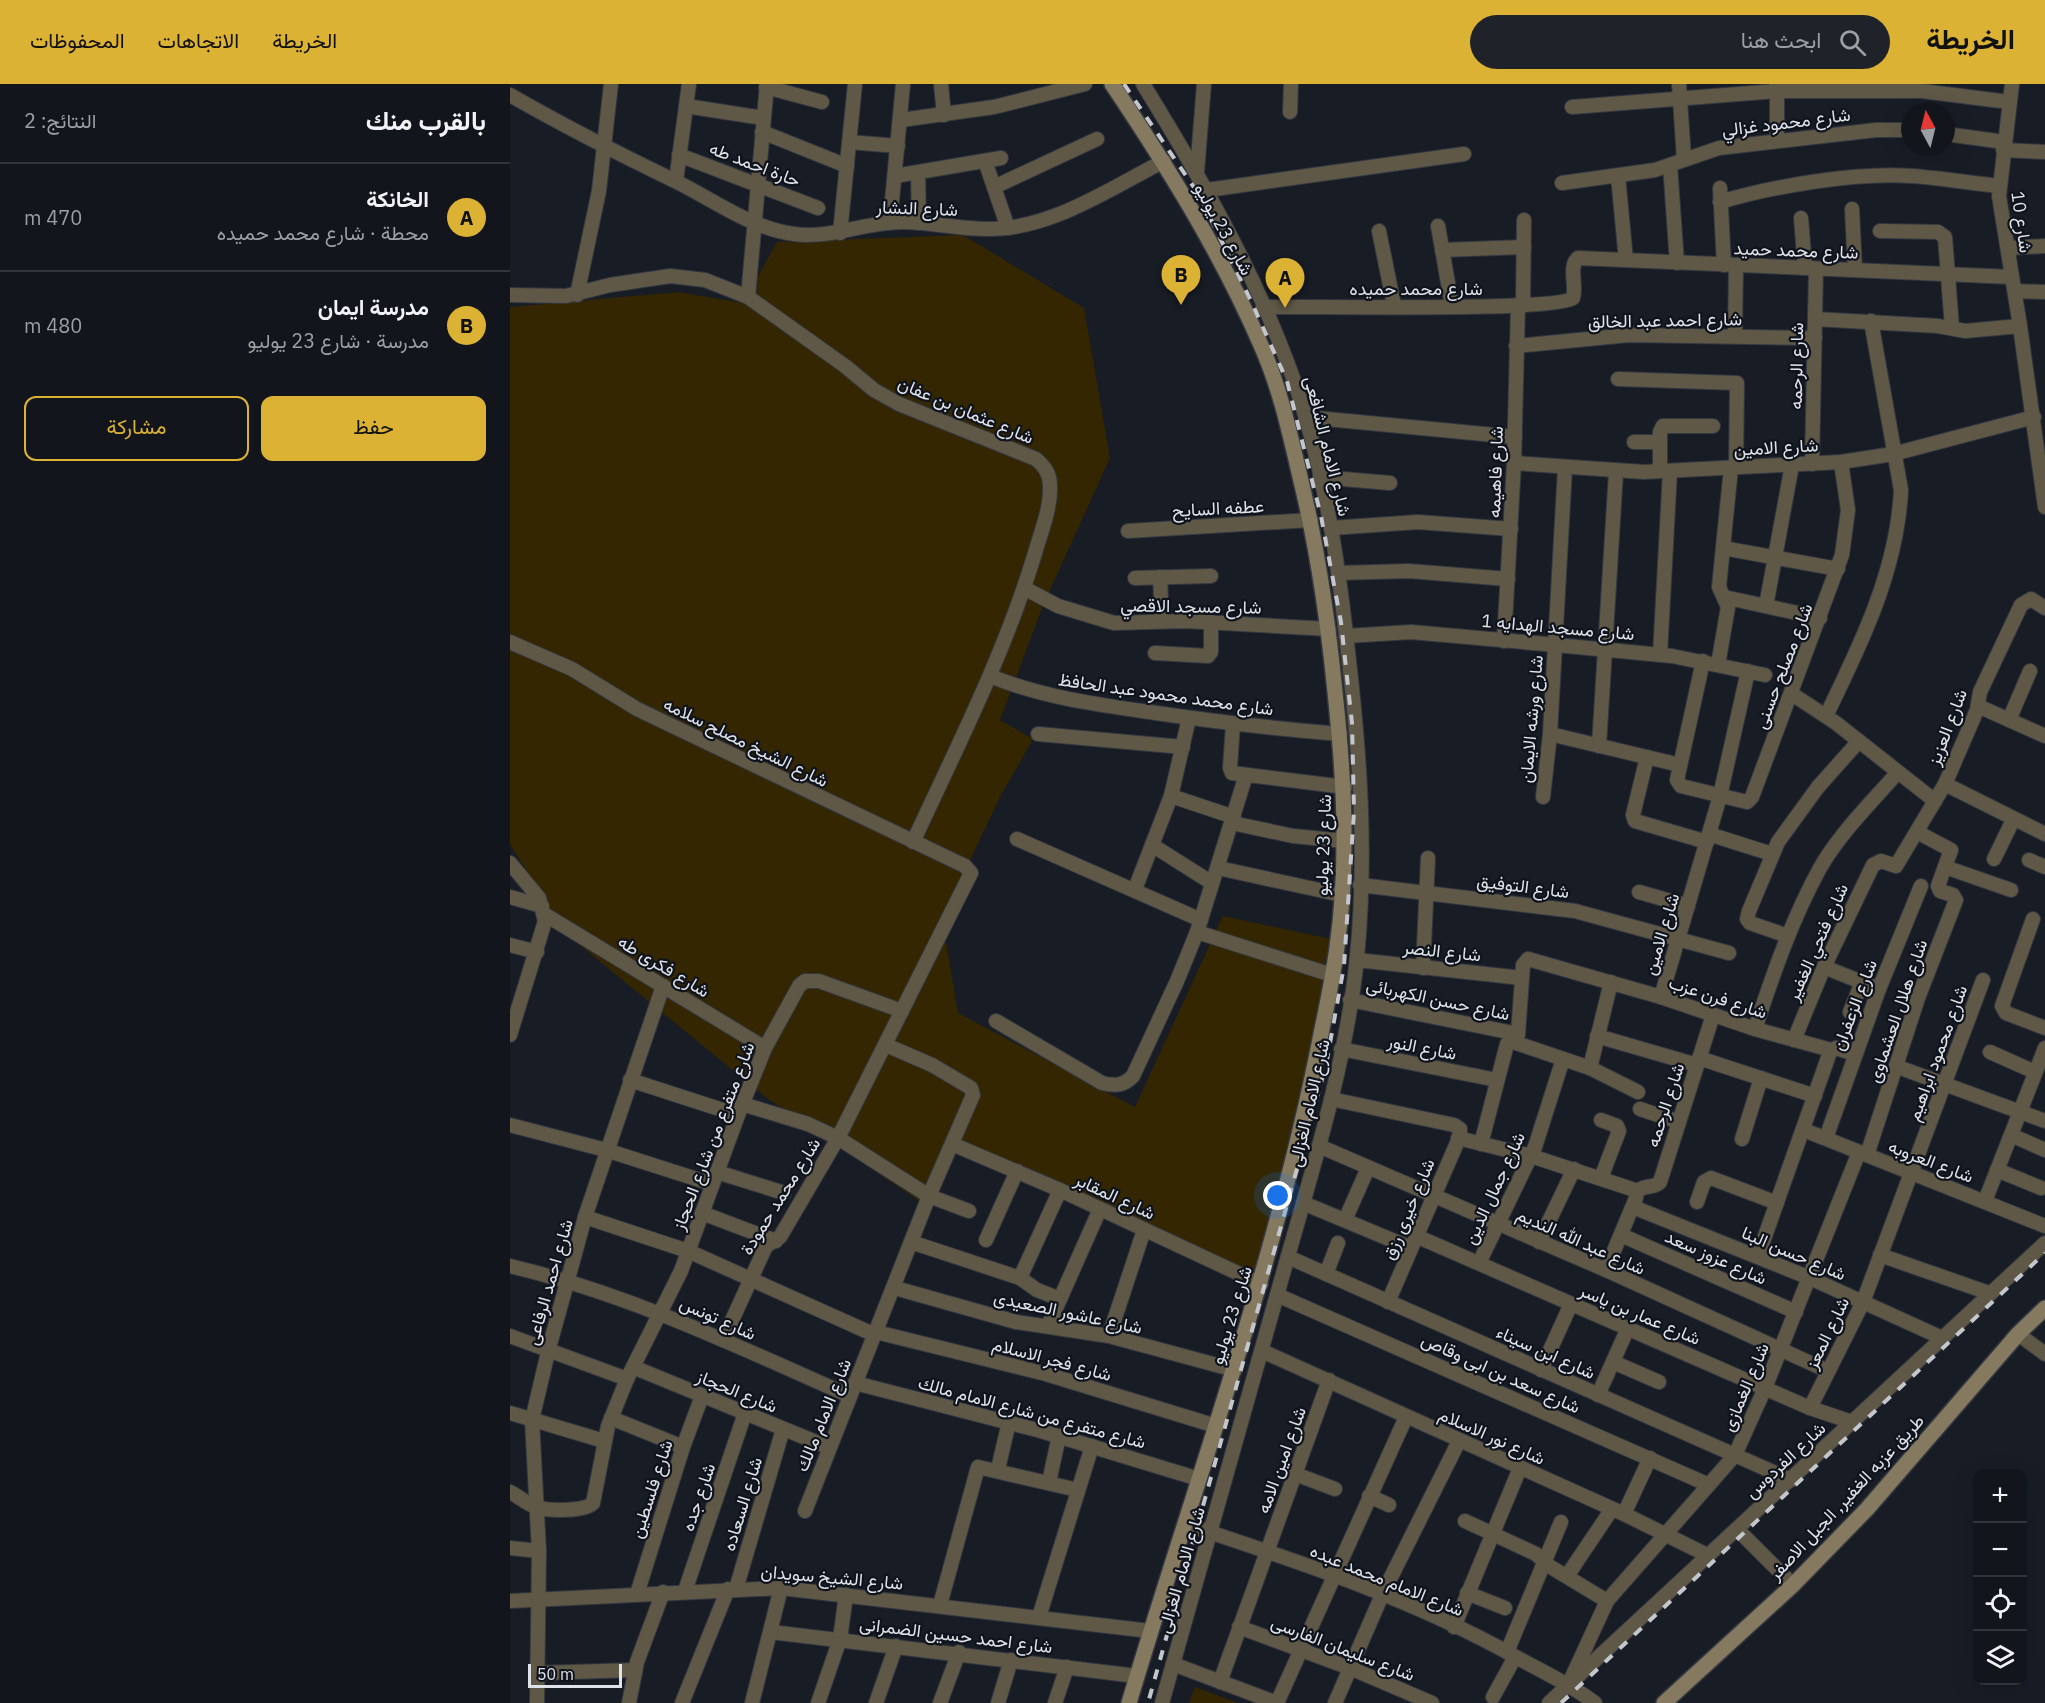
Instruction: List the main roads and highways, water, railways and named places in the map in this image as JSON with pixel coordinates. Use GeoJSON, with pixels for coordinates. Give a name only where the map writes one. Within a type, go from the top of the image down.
{"type":"FeatureCollection","features":[{"type":"Feature","properties":{"kind":"railway"},"geometry":{"type":"LineString","coordinates":[[1124,84],[1199,195],[1287,381],[1321,516],[1341,622],[1352,723],[1354,811],[1344,966],[1326,1065],[1148,1703]]}},
{"type":"Feature","properties":{"kind":"railway"},"geometry":{"type":"LineString","coordinates":[[1561,1703],[2045,1253]]}},
{"type":"Feature","properties":{"kind":"place","name":"مدرسة ايمان"},"geometry":{"type":"Point","coordinates":[1181,305]}},
{"type":"Feature","properties":{"kind":"place","name":"الخانكة"},"geometry":{"type":"Point","coordinates":[1285,308]}}]}
